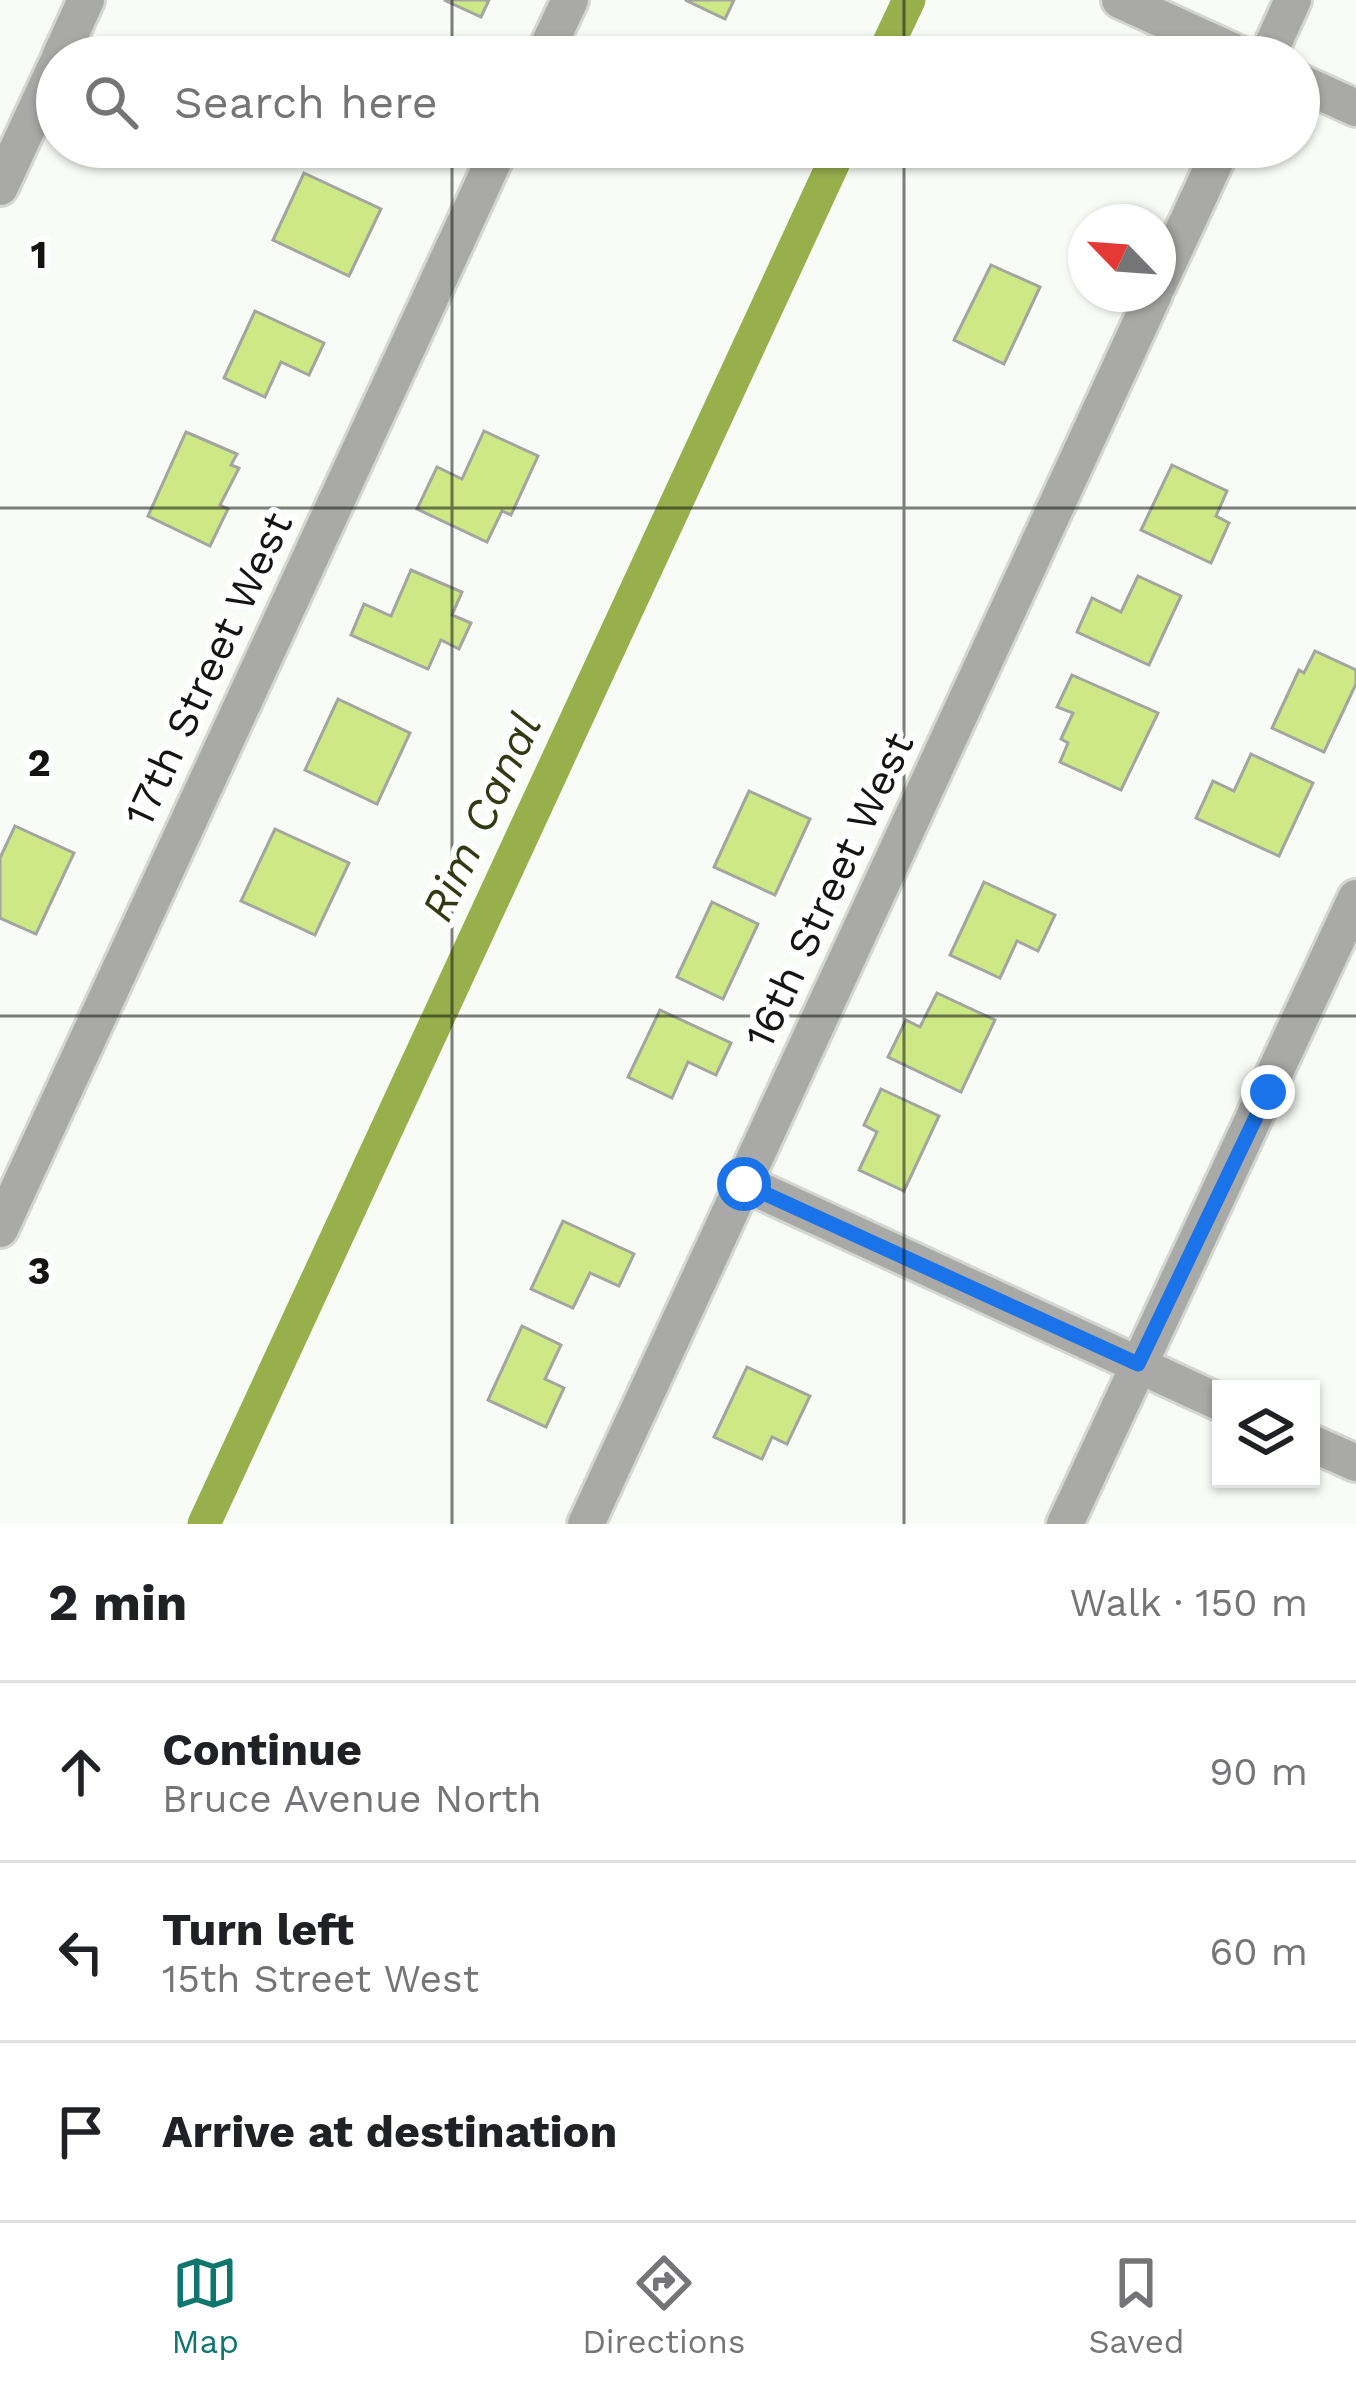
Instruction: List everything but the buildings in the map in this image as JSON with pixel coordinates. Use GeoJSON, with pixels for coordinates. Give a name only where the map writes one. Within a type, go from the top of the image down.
{"type":"FeatureCollection","features":[{"type":"Feature","properties":{"kind":"street"},"geometry":{"type":"LineString","coordinates":[[69,36],[86,0]]}},
{"type":"Feature","properties":{"kind":"street"},"geometry":{"type":"LineString","coordinates":[[553,36],[570,0]]}},
{"type":"Feature","properties":{"kind":"street"},"geometry":{"type":"LineString","coordinates":[[1120,0],[1199,36]]}},
{"type":"Feature","properties":{"kind":"street"},"geometry":{"type":"LineString","coordinates":[[1277,36],[1293,0]]}},
{"type":"Feature","properties":{"kind":"street"},"geometry":{"type":"LineString","coordinates":[[1320,92],[1356,108]]}},
{"type":"Feature","properties":{"kind":"street"},"geometry":{"type":"LineString","coordinates":[[0,187],[36,108]]}},
{"type":"Feature","properties":{"kind":"street","name":"17th Street West"},"geometry":{"type":"LineString","coordinates":[[0,1229],[490,168]]}},
{"type":"Feature","properties":{"kind":"street"},"geometry":{"type":"LineString","coordinates":[[1176,246],[1212,168]]}},
{"type":"Feature","properties":{"kind":"street","name":"16th Street West"},"geometry":{"type":"LineString","coordinates":[[586,1524],[1146,312]]}},
{"type":"Feature","properties":{"kind":"street"},"geometry":{"type":"LineString","coordinates":[[1065,1524],[1356,898]]}},
{"type":"Feature","properties":{"kind":"street"},"geometry":{"type":"LineString","coordinates":[[744,1184],[1212,1399]]}},
{"type":"Feature","properties":{"kind":"street"},"geometry":{"type":"LineString","coordinates":[[1320,1447],[1356,1463]]}},
{"type":"Feature","properties":{"kind":"waterway","name":"Rim Canal"},"geometry":{"type":"LineString","coordinates":[[892,36],[909,0]]}},
{"type":"Feature","properties":{"kind":"waterway","name":"Rim Canal"},"geometry":{"type":"LineString","coordinates":[[204,1524],[831,168]]}},
{"type":"Feature","properties":{"kind":"route"},"geometry":{"type":"LineString","coordinates":[[744,1184],[1138,1364],[1268,1092]]}}]}
